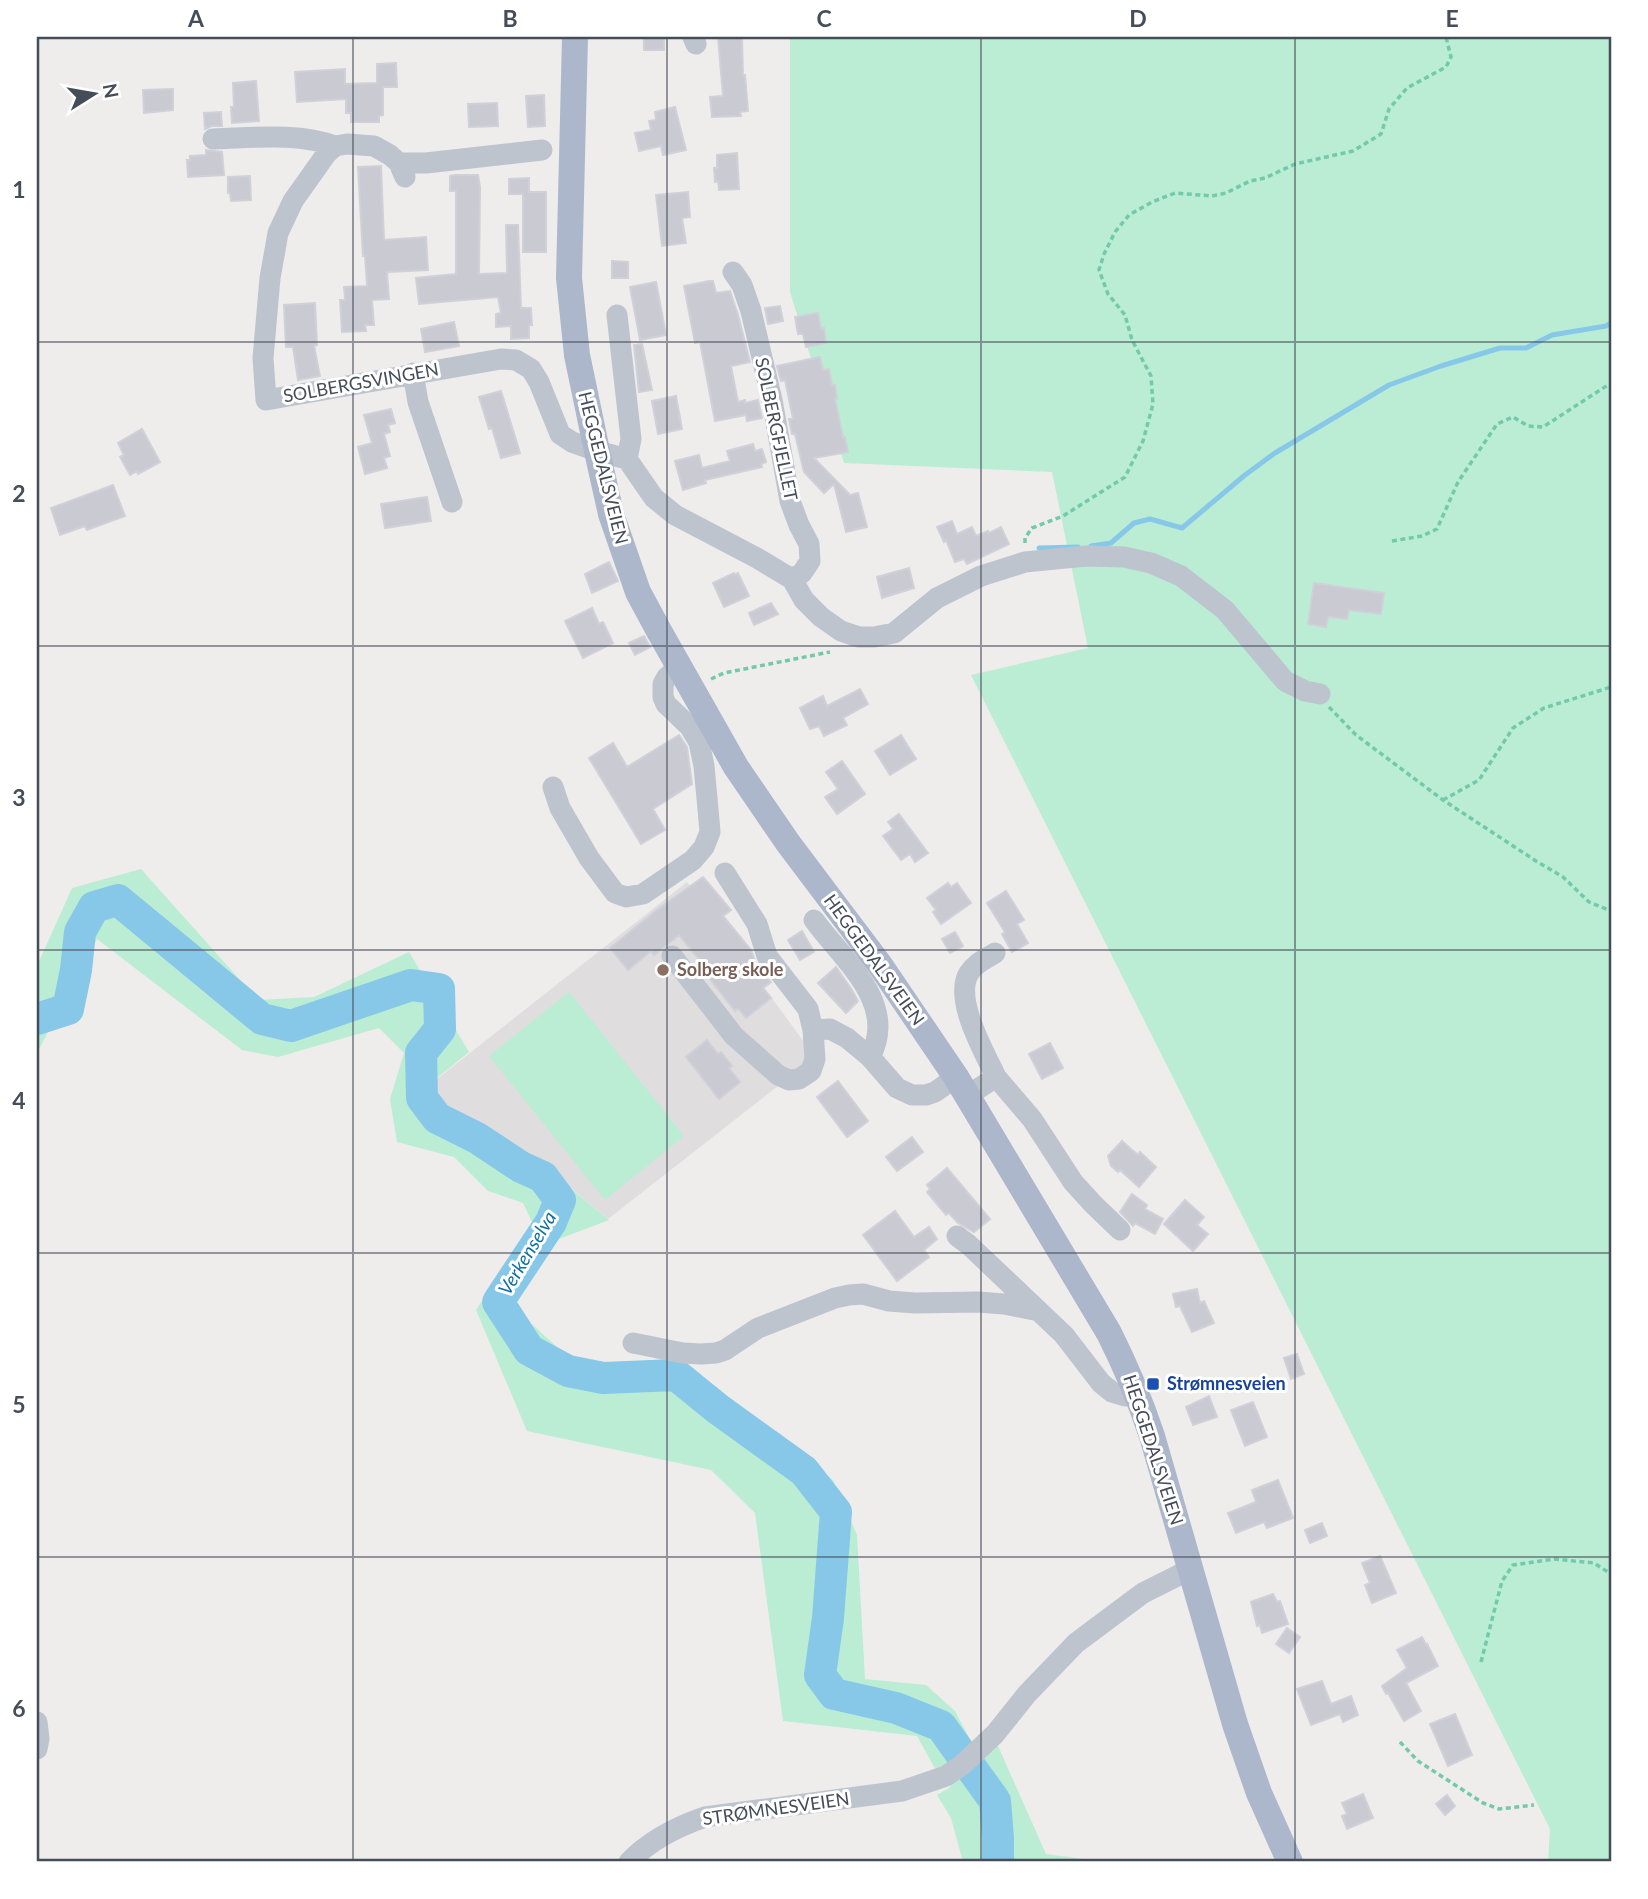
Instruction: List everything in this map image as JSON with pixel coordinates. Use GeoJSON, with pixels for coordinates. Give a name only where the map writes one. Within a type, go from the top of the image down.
{"type":"FeatureCollection","features":[{"type":"Feature","properties":{"kind":"main road","name":"HEGGEDALSVEIEN"},"geometry":{"type":"LineString","coordinates":[[575,37],[569,278],[577,355],[611,514],[638,592],[736,767],[880,965],[962,1087],[1109,1333],[1137,1393],[1152,1436],[1235,1724],[1261,1795],[1290,1862]]}},
{"type":"Feature","properties":{"kind":"street"},"geometry":{"type":"LineString","coordinates":[[213,139],[285,138],[319,140],[335,146],[374,146],[390,155],[402,170],[426,163],[542,150]]}},
{"type":"Feature","properties":{"kind":"street","name":"SOLBERGSVINGEN"},"geometry":{"type":"LineString","coordinates":[[335,146],[299,192],[278,233],[263,358],[267,400],[500,359],[516,360],[531,369],[539,382],[560,433],[572,442],[597,451]]}},
{"type":"Feature","properties":{"kind":"street","name":"SOLBERGFJELLET"},"geometry":{"type":"LineString","coordinates":[[733,272],[743,285],[754,324],[772,400],[790,501],[809,544],[810,561],[802,573],[792,579]]}},
{"type":"Feature","properties":{"kind":"street"},"geometry":{"type":"LineString","coordinates":[[617,315],[631,439],[627,459]]}},
{"type":"Feature","properties":{"kind":"street"},"geometry":{"type":"LineString","coordinates":[[413,373],[418,402],[452,502]]}},
{"type":"Feature","properties":{"kind":"street"},"geometry":{"type":"LineString","coordinates":[[597,451],[627,459],[654,498],[675,515],[792,579],[804,600],[821,617],[841,631],[859,637],[894,633],[937,598],[981,576],[1025,562],[1086,556],[1124,556],[1151,563],[1181,576],[1225,610],[1285,681],[1305,691],[1320,694]]}},
{"type":"Feature","properties":{"kind":"street"},"geometry":{"type":"LineString","coordinates":[[554,787],[560,808],[589,858],[615,893],[626,897],[643,894],[693,860],[704,847],[710,832],[699,742],[690,727],[666,704],[663,697],[663,684],[679,667]]}},
{"type":"Feature","properties":{"kind":"street"},"geometry":{"type":"LineString","coordinates":[[672,956],[734,1036],[778,1075],[789,1080],[799,1079],[810,1071],[815,1059],[808,1009],[766,956],[757,924],[725,873]]}},
{"type":"Feature","properties":{"kind":"street"},"geometry":{"type":"LineString","coordinates":[[814,920],[858,974],[876,1007],[878,1035],[870,1057]]}},
{"type":"Feature","properties":{"kind":"street"},"geometry":{"type":"LineString","coordinates":[[995,953],[975,965],[964,989],[980,1042],[996,1077],[1031,1119],[1073,1182],[1120,1230]]}},
{"type":"Feature","properties":{"kind":"street"},"geometry":{"type":"LineString","coordinates":[[813,1030],[830,1029],[847,1038],[870,1057],[897,1088],[912,1095],[926,1095],[996,1077]]}},
{"type":"Feature","properties":{"kind":"street"},"geometry":{"type":"LineString","coordinates":[[957,1236],[1064,1335],[1101,1383],[1112,1392],[1125,1396],[1137,1393]]}},
{"type":"Feature","properties":{"kind":"street"},"geometry":{"type":"LineString","coordinates":[[632,1343],[683,1353],[716,1353],[758,1328],[849,1295],[863,1294],[889,1301],[915,1303],[1004,1304],[1039,1311]]}},
{"type":"Feature","properties":{"kind":"street","name":"STRØMNESVEIEN"},"geometry":{"type":"LineString","coordinates":[[629,1862],[656,1839],[681,1825],[705,1817],[902,1791],[937,1779],[968,1759],[995,1734],[1027,1694],[1076,1643],[1143,1593],[1191,1569]]}},
{"type":"Feature","properties":{"kind":"street"},"geometry":{"type":"LineString","coordinates":[[37,1722],[37,1749]]}},
{"type":"Feature","properties":{"kind":"path"},"geometry":{"type":"LineString","coordinates":[[1025,562],[1025,538],[1032,528],[1063,516],[1125,477],[1143,441],[1153,404],[1152,376],[1132,340],[1125,315],[1108,294],[1099,270],[1115,232],[1129,215],[1175,193],[1212,196],[1226,193],[1295,164],[1353,151],[1381,134],[1388,109],[1407,89],[1446,67],[1451,57],[1446,37]]}},
{"type":"Feature","properties":{"kind":"path"},"geometry":{"type":"LineString","coordinates":[[1392,541],[1422,536],[1437,529],[1458,482],[1497,424],[1513,418],[1528,426],[1543,427],[1611,383]]}},
{"type":"Feature","properties":{"kind":"path"},"geometry":{"type":"LineString","coordinates":[[709,680],[724,673],[830,652]]}},
{"type":"Feature","properties":{"kind":"path"},"geometry":{"type":"LineString","coordinates":[[1443,800],[1479,780],[1513,728],[1544,708],[1611,687]]}},
{"type":"Feature","properties":{"kind":"path"},"geometry":{"type":"LineString","coordinates":[[1320,694],[1332,712],[1356,735],[1443,800],[1563,877],[1589,902],[1611,911]]}},
{"type":"Feature","properties":{"kind":"path"},"geometry":{"type":"LineString","coordinates":[[1481,1662],[1502,1581],[1513,1565],[1555,1559],[1594,1563],[1611,1574]]}},
{"type":"Feature","properties":{"kind":"path"},"geometry":{"type":"LineString","coordinates":[[1400,1742],[1418,1761],[1483,1803],[1499,1809],[1534,1805]]}},
{"type":"Feature","properties":{"kind":"shaded area","name":"Solberg skole"},"geometry":{"type":"Polygon","coordinates":[[[687,882],[815,1057],[608,1219],[541,1163],[474,1132],[436,1122],[428,1086],[687,882]]]}},
{"type":"Feature","properties":{"kind":"green space"},"geometry":{"type":"Polygon","coordinates":[[[790,37],[1611,37],[1611,1862],[1548,1862],[1550,1829],[971,675],[1088,648],[1052,472],[844,463],[790,292],[790,37]]]}},
{"type":"Feature","properties":{"kind":"green space"},"geometry":{"type":"Polygon","coordinates":[[[141,869],[258,1000],[314,997],[409,952],[469,1052],[427,1086],[436,1123],[475,1133],[540,1163],[609,1220],[546,1244],[512,1306],[579,1367],[676,1358],[833,1480],[857,1535],[865,1679],[926,1685],[955,1711],[976,1751],[943,1783],[917,1736],[783,1721],[755,1513],[711,1470],[527,1431],[476,1310],[533,1224],[523,1203],[488,1191],[454,1157],[397,1142],[390,1099],[404,1053],[379,1028],[278,1057],[242,1050],[97,939],[37,1053],[37,966],[72,888],[141,869]]]}},
{"type":"Feature","properties":{"kind":"green space"},"geometry":{"type":"Polygon","coordinates":[[[569,992],[684,1136],[605,1200],[489,1056],[569,992]]]}},
{"type":"Feature","properties":{"kind":"green space"},"geometry":{"type":"Polygon","coordinates":[[[994,1737],[1046,1854],[1106,1862],[963,1862],[951,1818],[937,1795],[949,1788],[994,1737]]]}},
{"type":"Feature","properties":{"kind":"building"},"geometry":{"type":"Polygon","coordinates":[[[644,37],[664,37],[664,50],[644,50],[644,37]]]}},
{"type":"Feature","properties":{"kind":"building"},"geometry":{"type":"Polygon","coordinates":[[[718,37],[742,37],[748,111],[740,112],[741,116],[712,117],[710,97],[723,96],[718,37]]]}},
{"type":"Feature","properties":{"kind":"building"},"geometry":{"type":"Polygon","coordinates":[[[396,63],[397,87],[383,87],[383,115],[379,116],[379,122],[351,122],[351,113],[346,113],[346,99],[297,102],[295,72],[345,69],[345,84],[377,83],[377,64],[396,63]]]}},
{"type":"Feature","properties":{"kind":"building"},"geometry":{"type":"Polygon","coordinates":[[[256,81],[259,121],[232,123],[233,83],[256,81]]]}},
{"type":"Feature","properties":{"kind":"building"},"geometry":{"type":"Polygon","coordinates":[[[173,89],[173,110],[144,113],[143,90],[173,89]]]}},
{"type":"Feature","properties":{"kind":"building"},"geometry":{"type":"Polygon","coordinates":[[[544,95],[545,126],[528,127],[526,96],[544,95]]]}},
{"type":"Feature","properties":{"kind":"building"},"geometry":{"type":"Polygon","coordinates":[[[497,103],[498,126],[469,127],[468,104],[497,103]]]}},
{"type":"Feature","properties":{"kind":"building"},"geometry":{"type":"Polygon","coordinates":[[[675,107],[686,150],[663,155],[661,146],[639,151],[635,133],[651,130],[649,121],[656,120],[655,112],[675,107]]]}},
{"type":"Feature","properties":{"kind":"building"},"geometry":{"type":"Polygon","coordinates":[[[221,112],[222,126],[205,129],[204,113],[221,112]]]}},
{"type":"Feature","properties":{"kind":"building"},"geometry":{"type":"Polygon","coordinates":[[[206,150],[222,152],[224,175],[188,177],[187,160],[190,160],[190,156],[206,155],[206,150]]]}},
{"type":"Feature","properties":{"kind":"building"},"geometry":{"type":"Polygon","coordinates":[[[737,153],[739,189],[719,190],[718,181],[715,182],[714,168],[717,168],[717,155],[737,153]]]}},
{"type":"Feature","properties":{"kind":"building"},"geometry":{"type":"Polygon","coordinates":[[[381,166],[384,240],[426,237],[428,270],[387,272],[389,299],[372,300],[374,325],[365,325],[366,331],[342,332],[340,300],[345,300],[344,287],[367,286],[358,167],[381,166]]]}},
{"type":"Feature","properties":{"kind":"building"},"geometry":{"type":"Polygon","coordinates":[[[478,175],[479,274],[507,273],[506,225],[518,225],[521,308],[531,308],[532,325],[529,325],[529,338],[511,339],[511,326],[496,327],[496,314],[501,313],[498,297],[419,304],[416,278],[456,274],[456,191],[450,191],[450,176],[478,175]]]}},
{"type":"Feature","properties":{"kind":"building"},"geometry":{"type":"Polygon","coordinates":[[[250,176],[251,200],[231,201],[228,177],[250,176]]]}},
{"type":"Feature","properties":{"kind":"building"},"geometry":{"type":"Polygon","coordinates":[[[529,178],[529,192],[546,192],[546,252],[523,252],[523,194],[509,194],[509,179],[529,178]]]}},
{"type":"Feature","properties":{"kind":"building"},"geometry":{"type":"Polygon","coordinates":[[[688,192],[690,217],[682,218],[686,243],[662,246],[656,195],[688,192]]]}},
{"type":"Feature","properties":{"kind":"building"},"geometry":{"type":"Polygon","coordinates":[[[612,261],[628,262],[628,278],[612,278],[612,261]]]}},
{"type":"Feature","properties":{"kind":"building"},"geometry":{"type":"Polygon","coordinates":[[[713,281],[716,293],[730,291],[750,362],[731,366],[738,402],[758,400],[762,418],[747,421],[746,415],[715,421],[700,342],[695,343],[684,286],[713,281]]]}},
{"type":"Feature","properties":{"kind":"building"},"geometry":{"type":"Polygon","coordinates":[[[656,282],[666,335],[640,340],[630,287],[656,282]]]}},
{"type":"Feature","properties":{"kind":"building"},"geometry":{"type":"Polygon","coordinates":[[[315,303],[317,345],[314,346],[320,376],[298,380],[293,347],[286,347],[284,305],[315,303]]]}},
{"type":"Feature","properties":{"kind":"building"},"geometry":{"type":"Polygon","coordinates":[[[780,306],[783,321],[768,324],[765,308],[780,306]]]}},
{"type":"Feature","properties":{"kind":"building"},"geometry":{"type":"Polygon","coordinates":[[[818,313],[826,343],[806,347],[803,334],[798,334],[795,317],[818,313]]]}},
{"type":"Feature","properties":{"kind":"building"},"geometry":{"type":"Polygon","coordinates":[[[454,322],[459,346],[425,352],[421,329],[454,322]]]}},
{"type":"Feature","properties":{"kind":"building"},"geometry":{"type":"Polygon","coordinates":[[[642,344],[652,390],[639,392],[634,345],[642,344]]]}},
{"type":"Feature","properties":{"kind":"building"},"geometry":{"type":"Polygon","coordinates":[[[820,357],[823,370],[829,369],[832,385],[835,385],[835,399],[848,452],[814,458],[850,495],[858,493],[867,527],[846,532],[834,484],[824,493],[804,472],[795,434],[792,434],[789,419],[793,419],[785,380],[781,381],[777,366],[820,357]]]}},
{"type":"Feature","properties":{"kind":"building"},"geometry":{"type":"Polygon","coordinates":[[[501,391],[520,453],[501,458],[479,397],[501,391]]]}},
{"type":"Feature","properties":{"kind":"building"},"geometry":{"type":"Polygon","coordinates":[[[676,396],[682,429],[658,434],[652,401],[676,396]]]}},
{"type":"Feature","properties":{"kind":"building"},"geometry":{"type":"Polygon","coordinates":[[[391,409],[395,423],[388,425],[390,432],[384,434],[390,456],[384,458],[387,468],[365,474],[358,447],[372,443],[364,415],[391,409]]]}},
{"type":"Feature","properties":{"kind":"building"},"geometry":{"type":"Polygon","coordinates":[[[142,429],[160,462],[138,474],[137,471],[130,475],[120,457],[124,455],[118,443],[142,429]]]}},
{"type":"Feature","properties":{"kind":"building"},"geometry":{"type":"Polygon","coordinates":[[[753,444],[755,451],[762,449],[766,462],[761,464],[762,467],[705,480],[706,483],[683,490],[675,461],[699,455],[702,468],[730,461],[727,451],[753,444]]]}},
{"type":"Feature","properties":{"kind":"building"},"geometry":{"type":"Polygon","coordinates":[[[113,485],[125,516],[87,530],[85,526],[60,535],[51,508],[113,485]]]}},
{"type":"Feature","properties":{"kind":"building"},"geometry":{"type":"Polygon","coordinates":[[[427,497],[431,521],[385,528],[381,504],[427,497]]]}},
{"type":"Feature","properties":{"kind":"building"},"geometry":{"type":"Polygon","coordinates":[[[952,521],[957,534],[972,527],[976,536],[1001,527],[1009,544],[967,564],[964,559],[955,562],[937,527],[952,521]]]}},
{"type":"Feature","properties":{"kind":"building"},"geometry":{"type":"Polygon","coordinates":[[[609,562],[618,581],[592,593],[585,574],[609,562]]]}},
{"type":"Feature","properties":{"kind":"building"},"geometry":{"type":"Polygon","coordinates":[[[909,568],[914,588],[882,598],[877,577],[909,568]]]}},
{"type":"Feature","properties":{"kind":"building"},"geometry":{"type":"Polygon","coordinates":[[[738,573],[749,596],[724,607],[713,583],[738,573]]]}},
{"type":"Feature","properties":{"kind":"building"},"geometry":{"type":"Polygon","coordinates":[[[1314,583],[1384,593],[1381,614],[1349,610],[1347,619],[1328,617],[1326,627],[1308,624],[1314,583]]]}},
{"type":"Feature","properties":{"kind":"building"},"geometry":{"type":"Polygon","coordinates":[[[771,603],[778,614],[754,625],[749,613],[771,603]]]}},
{"type":"Feature","properties":{"kind":"building"},"geometry":{"type":"Polygon","coordinates":[[[592,608],[599,624],[603,622],[613,643],[583,658],[565,621],[592,608]]]}},
{"type":"Feature","properties":{"kind":"building"},"geometry":{"type":"Polygon","coordinates":[[[644,636],[650,647],[635,655],[629,643],[644,636]]]}},
{"type":"Feature","properties":{"kind":"building"},"geometry":{"type":"Polygon","coordinates":[[[860,689],[868,704],[843,718],[847,725],[824,736],[819,726],[810,729],[800,708],[823,696],[827,706],[860,689]]]}},
{"type":"Feature","properties":{"kind":"building"},"geometry":{"type":"Polygon","coordinates":[[[679,735],[687,747],[692,784],[653,809],[665,830],[641,844],[589,758],[613,743],[627,767],[679,735]]]}},
{"type":"Feature","properties":{"kind":"building"},"geometry":{"type":"Polygon","coordinates":[[[901,735],[916,759],[890,775],[875,751],[901,735]]]}},
{"type":"Feature","properties":{"kind":"building"},"geometry":{"type":"Polygon","coordinates":[[[842,761],[865,794],[837,814],[825,797],[838,789],[826,772],[842,761]]]}},
{"type":"Feature","properties":{"kind":"building"},"geometry":{"type":"Polygon","coordinates":[[[899,814],[928,853],[915,862],[910,854],[901,860],[883,836],[893,829],[888,822],[899,814]]]}},
{"type":"Feature","properties":{"kind":"building"},"geometry":{"type":"Polygon","coordinates":[[[703,877],[731,910],[723,916],[751,950],[756,964],[771,982],[763,988],[771,998],[746,1018],[738,1008],[735,1011],[679,935],[654,955],[651,951],[628,970],[610,948],[703,877]]]}},
{"type":"Feature","properties":{"kind":"building"},"geometry":{"type":"Polygon","coordinates":[[[948,883],[951,887],[957,883],[971,903],[941,924],[933,912],[936,910],[927,898],[948,883]]]}},
{"type":"Feature","properties":{"kind":"building"},"geometry":{"type":"Polygon","coordinates":[[[1006,891],[1024,920],[1017,924],[1028,943],[1012,952],[1002,934],[1005,932],[987,903],[1006,891]]]}},
{"type":"Feature","properties":{"kind":"building"},"geometry":{"type":"Polygon","coordinates":[[[802,931],[814,952],[800,960],[788,940],[802,931]]]}},
{"type":"Feature","properties":{"kind":"building"},"geometry":{"type":"Polygon","coordinates":[[[955,932],[963,946],[950,953],[942,939],[955,932]]]}},
{"type":"Feature","properties":{"kind":"building"},"geometry":{"type":"Polygon","coordinates":[[[836,967],[858,1001],[846,1013],[818,983],[836,967]]]}},
{"type":"Feature","properties":{"kind":"building"},"geometry":{"type":"Polygon","coordinates":[[[707,1040],[732,1066],[729,1068],[740,1082],[719,1099],[686,1057],[707,1040]]]}},
{"type":"Feature","properties":{"kind":"building"},"geometry":{"type":"Polygon","coordinates":[[[1050,1043],[1063,1068],[1042,1079],[1029,1054],[1050,1043]]]}},
{"type":"Feature","properties":{"kind":"building"},"geometry":{"type":"Polygon","coordinates":[[[838,1081],[868,1121],[847,1137],[817,1097],[838,1081]]]}},
{"type":"Feature","properties":{"kind":"building"},"geometry":{"type":"Polygon","coordinates":[[[912,1137],[923,1152],[897,1171],[886,1157],[912,1137]]]}},
{"type":"Feature","properties":{"kind":"building"},"geometry":{"type":"Polygon","coordinates":[[[1122,1141],[1138,1155],[1140,1152],[1156,1167],[1139,1187],[1120,1170],[1118,1172],[1111,1166],[1108,1156],[1122,1141]]]}},
{"type":"Feature","properties":{"kind":"building"},"geometry":{"type":"Polygon","coordinates":[[[947,1168],[990,1219],[974,1232],[958,1223],[949,1213],[946,1215],[927,1192],[930,1189],[927,1185],[947,1168]]]}},
{"type":"Feature","properties":{"kind":"building"},"geometry":{"type":"Polygon","coordinates":[[[1132,1194],[1147,1205],[1145,1209],[1163,1219],[1155,1234],[1135,1223],[1133,1226],[1120,1212],[1132,1194]]]}},
{"type":"Feature","properties":{"kind":"building"},"geometry":{"type":"Polygon","coordinates":[[[1185,1200],[1204,1217],[1197,1225],[1208,1234],[1193,1251],[1164,1224],[1185,1200]]]}},
{"type":"Feature","properties":{"kind":"building"},"geometry":{"type":"Polygon","coordinates":[[[895,1211],[914,1237],[929,1227],[937,1239],[924,1250],[929,1257],[897,1281],[863,1235],[895,1211]]]}},
{"type":"Feature","properties":{"kind":"building"},"geometry":{"type":"Polygon","coordinates":[[[1197,1289],[1200,1303],[1204,1301],[1214,1323],[1192,1332],[1180,1306],[1176,1307],[1173,1294],[1197,1289]]]}},
{"type":"Feature","properties":{"kind":"building"},"geometry":{"type":"Polygon","coordinates":[[[1297,1354],[1304,1374],[1291,1379],[1284,1358],[1297,1354]]]}},
{"type":"Feature","properties":{"kind":"building"},"geometry":{"type":"Polygon","coordinates":[[[1209,1396],[1217,1417],[1193,1425],[1186,1407],[1209,1396]]]}},
{"type":"Feature","properties":{"kind":"building"},"geometry":{"type":"Polygon","coordinates":[[[1253,1402],[1267,1437],[1245,1446],[1231,1410],[1253,1402]]]}},
{"type":"Feature","properties":{"kind":"building"},"geometry":{"type":"Polygon","coordinates":[[[1278,1480],[1293,1518],[1267,1528],[1264,1522],[1236,1533],[1228,1513],[1256,1502],[1252,1490],[1278,1480]]]}},
{"type":"Feature","properties":{"kind":"building"},"geometry":{"type":"Polygon","coordinates":[[[1322,1523],[1327,1536],[1310,1543],[1305,1530],[1322,1523]]]}},
{"type":"Feature","properties":{"kind":"building"},"geometry":{"type":"Polygon","coordinates":[[[1380,1556],[1396,1593],[1372,1603],[1365,1585],[1370,1583],[1362,1563],[1380,1556]]]}},
{"type":"Feature","properties":{"kind":"building"},"geometry":{"type":"Polygon","coordinates":[[[1273,1594],[1277,1602],[1280,1601],[1288,1624],[1262,1633],[1260,1625],[1257,1626],[1251,1602],[1273,1594]]]}},
{"type":"Feature","properties":{"kind":"building"},"geometry":{"type":"Polygon","coordinates":[[[1287,1628],[1300,1637],[1289,1653],[1276,1644],[1287,1628]]]}},
{"type":"Feature","properties":{"kind":"building"},"geometry":{"type":"Polygon","coordinates":[[[1422,1637],[1438,1666],[1406,1683],[1421,1711],[1404,1721],[1382,1686],[1407,1668],[1397,1650],[1422,1637]]]}},
{"type":"Feature","properties":{"kind":"building"},"geometry":{"type":"Polygon","coordinates":[[[1322,1681],[1331,1704],[1351,1696],[1358,1715],[1343,1722],[1340,1714],[1311,1725],[1297,1689],[1322,1681]]]}},
{"type":"Feature","properties":{"kind":"building"},"geometry":{"type":"Polygon","coordinates":[[[1455,1714],[1472,1755],[1448,1766],[1430,1724],[1455,1714]]]}},
{"type":"Feature","properties":{"kind":"building"},"geometry":{"type":"Polygon","coordinates":[[[1363,1794],[1373,1818],[1347,1829],[1342,1816],[1347,1814],[1342,1803],[1363,1794]]]}},
{"type":"Feature","properties":{"kind":"building"},"geometry":{"type":"Polygon","coordinates":[[[1447,1795],[1455,1806],[1445,1815],[1436,1804],[1447,1795]]]}},
{"type":"Feature","properties":{"kind":"waterway"},"geometry":{"type":"LineString","coordinates":[[1091,546],[1111,543],[1134,523],[1150,519],[1182,528],[1275,453],[1389,385],[1500,348],[1526,348],[1552,335],[1611,323]]}},
{"type":"Feature","properties":{"kind":"waterway"},"geometry":{"type":"LineString","coordinates":[[1039,548],[1078,547]]}},
{"type":"Feature","properties":{"kind":"waterway","name":"Verkenselva"},"geometry":{"type":"LineString","coordinates":[[37,1019],[68,1009],[80,932],[94,907],[118,900],[262,1019],[291,1026],[411,985],[439,989],[440,1029],[421,1053],[422,1098],[437,1118],[543,1177],[560,1200],[551,1222],[498,1302],[529,1350],[568,1371],[603,1378],[676,1375],[804,1471],[836,1512],[828,1618],[820,1675],[834,1694],[896,1708],[941,1726],[995,1801],[998,1862]]}},
{"type":"Feature","properties":{"kind":"place","name":"Solberg skole"},"geometry":{"type":"Point","coordinates":[663,970]}},
{"type":"Feature","properties":{"kind":"place","name":"Strømnesveien"},"geometry":{"type":"Point","coordinates":[1153,1384]}}]}
